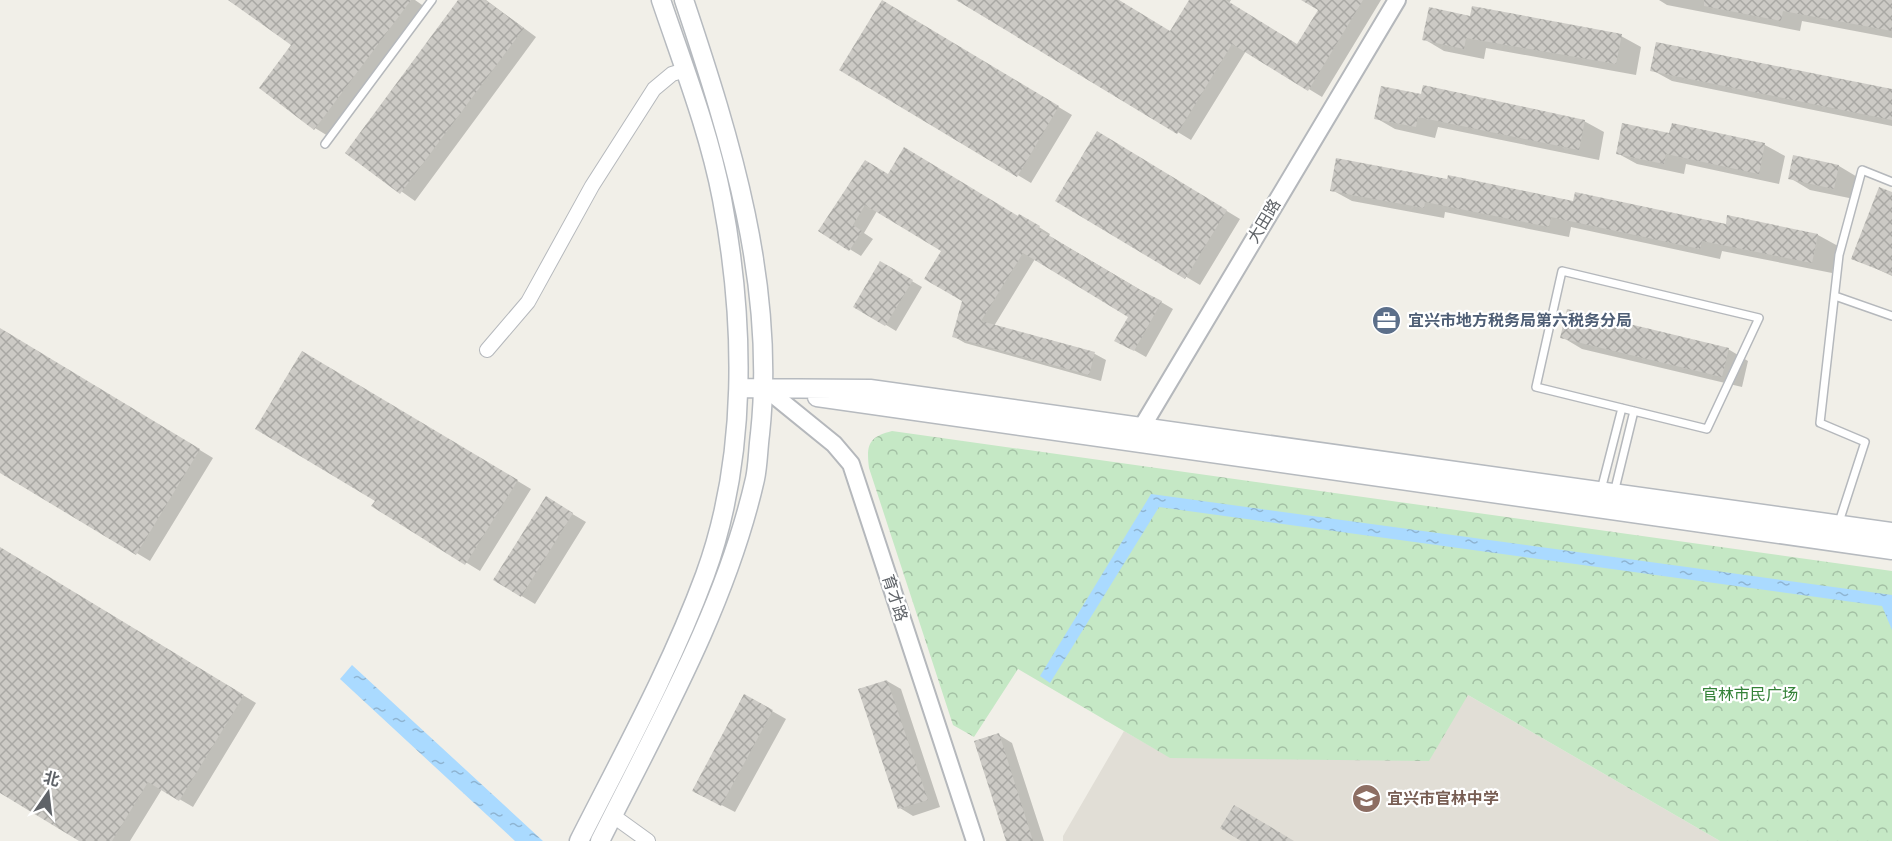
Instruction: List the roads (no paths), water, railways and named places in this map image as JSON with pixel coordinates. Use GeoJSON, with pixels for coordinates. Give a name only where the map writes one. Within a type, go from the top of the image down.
{"type":"FeatureCollection","features":[{"type":"Feature","properties":{"kind":"main road"},"geometry":{"type":"LineString","coordinates":[[579,841],[664,670],[705,574],[731,476],[739,388],[738,310],[722,198],[685,70],[661,0]]}},
{"type":"Feature","properties":{"kind":"main road"},"geometry":{"type":"LineString","coordinates":[[600,841],[681,679],[725,579],[755,478],[765,388],[761,308],[742,188],[715,92],[684,0]]}},
{"type":"Feature","properties":{"kind":"main road"},"geometry":{"type":"LineString","coordinates":[[739,388],[870,389],[1140,436],[1836,533],[1892,532]]}},
{"type":"Feature","properties":{"kind":"main road"},"geometry":{"type":"LineString","coordinates":[[1140,436],[1607,492],[1836,533],[1892,550]]}},
{"type":"Feature","properties":{"kind":"street","name":"大田路"},"geometry":{"type":"LineString","coordinates":[[1140,436],[1397,0]]}},
{"type":"Feature","properties":{"kind":"street"},"geometry":{"type":"LineString","coordinates":[[487,350],[528,302],[592,186],[654,89],[672,74],[685,70]]}},
{"type":"Feature","properties":{"kind":"street","name":"育才路"},"geometry":{"type":"LineString","coordinates":[[765,388],[834,444],[851,464],[975,841]]}},
{"type":"Feature","properties":{"kind":"street"},"geometry":{"type":"LineString","coordinates":[[612,815],[648,841]]}},
{"type":"Feature","properties":{"kind":"lane"},"geometry":{"type":"LineString","coordinates":[[325,144],[432,0]]}},
{"type":"Feature","properties":{"kind":"lane"},"geometry":{"type":"LineString","coordinates":[[1836,533],[1865,442],[1820,423],[1839,255],[1862,170],[1892,182]]}},
{"type":"Feature","properties":{"kind":"lane"},"geometry":{"type":"LineString","coordinates":[[1562,271],[1759,318],[1707,429],[1634,411],[1536,387],[1562,271]]}},
{"type":"Feature","properties":{"kind":"lane"},"geometry":{"type":"LineString","coordinates":[[1835,296],[1892,316]]}},
{"type":"Feature","properties":{"kind":"lane"},"geometry":{"type":"LineString","coordinates":[[1607,492],[1622,408]]}},
{"type":"Feature","properties":{"kind":"lane"},"geometry":{"type":"LineString","coordinates":[[1607,492],[1634,411]]}},
{"type":"Feature","properties":{"kind":"water"},"geometry":{"type":"Polygon","coordinates":[[[1151,494],[1892,595],[1892,630],[1882,606],[1159,507],[1050,683],[1040,676],[1151,494]]]}},
{"type":"Feature","properties":{"kind":"water"},"geometry":{"type":"Polygon","coordinates":[[[352,665],[543,841],[515,841],[340,679],[352,665]]]}},
{"type":"Feature","properties":{"kind":"place","name":"宜兴市地方税务局第六税务分局"},"geometry":{"type":"Point","coordinates":[1387,320]}},
{"type":"Feature","properties":{"kind":"place","name":"宜兴市官林中学"},"geometry":{"type":"Point","coordinates":[1366,798]}},
{"type":"Feature","properties":{"kind":"park label","name":"官林市民广场"},"geometry":{"type":"Point","coordinates":[1750,694]}}]}
